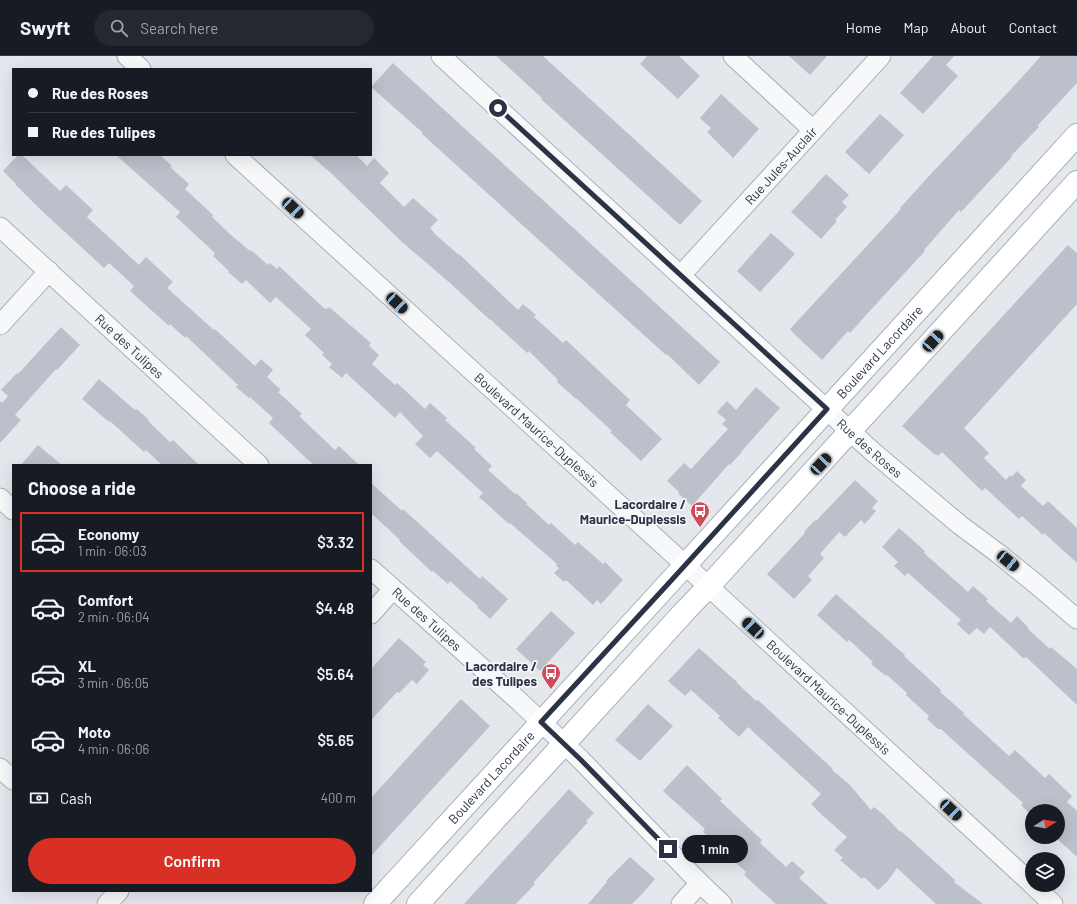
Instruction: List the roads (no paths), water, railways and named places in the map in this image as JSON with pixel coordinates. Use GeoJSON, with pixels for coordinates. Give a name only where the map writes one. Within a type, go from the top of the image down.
{"type":"FeatureCollection","features":[{"type":"Feature","properties":{"kind":"main road","name":"Boulevard Lacordaire"},"geometry":{"type":"LineString","coordinates":[[375,904],[1077,135]]}},
{"type":"Feature","properties":{"kind":"main road"},"geometry":{"type":"LineString","coordinates":[[418,904],[1077,182]]}},
{"type":"Feature","properties":{"kind":"street"},"geometry":{"type":"LineString","coordinates":[[127,56],[140,68]]}},
{"type":"Feature","properties":{"kind":"street","name":"Rue des Roses"},"geometry":{"type":"LineString","coordinates":[[441,56],[851,431],[960,525],[999,554],[1077,619]]}},
{"type":"Feature","properties":{"kind":"street"},"geometry":{"type":"LineString","coordinates":[[733,56],[814,130]]}},
{"type":"Feature","properties":{"kind":"street","name":"Rue Jules-Auclair"},"geometry":{"type":"LineString","coordinates":[[681,275],[881,56]]}},
{"type":"Feature","properties":{"kind":"street","name":"Boulevard Maurice-Duplessis"},"geometry":{"type":"LineString","coordinates":[[236,156],[1025,879]]}},
{"type":"Feature","properties":{"kind":"street","name":"Rue des Tulipes"},"geometry":{"type":"LineString","coordinates":[[0,227],[258,464]]}},
{"type":"Feature","properties":{"kind":"street"},"geometry":{"type":"LineString","coordinates":[[0,326],[49,271]]}},
{"type":"Feature","properties":{"kind":"street"},"geometry":{"type":"LineString","coordinates":[[0,498],[12,509]]}},
{"type":"Feature","properties":{"kind":"street","name":"Rue des Tulipes"},"geometry":{"type":"LineString","coordinates":[[372,570],[581,760],[722,904]]}},
{"type":"Feature","properties":{"kind":"street"},"geometry":{"type":"LineString","coordinates":[[372,613],[393,589]]}},
{"type":"Feature","properties":{"kind":"street"},"geometry":{"type":"LineString","coordinates":[[0,768],[12,779]]}},
{"type":"Feature","properties":{"kind":"street"},"geometry":{"type":"LineString","coordinates":[[682,904],[700,883]]}},
{"type":"Feature","properties":{"kind":"street"},"geometry":{"type":"LineString","coordinates":[[107,904],[118,892]]}},
{"type":"Feature","properties":{"kind":"street","name":"Boulevard Maurice-Duplessis"},"geometry":{"type":"LineString","coordinates":[[1040,892],[1054,904]]}},
{"type":"Feature","properties":{"kind":"place","name":"Lacordaire / Maurice-Duplessis"},"geometry":{"type":"Point","coordinates":[700,528]}},
{"type":"Feature","properties":{"kind":"place","name":"Lacordaire / des Tulipes"},"geometry":{"type":"Point","coordinates":[551,690]}}]}
